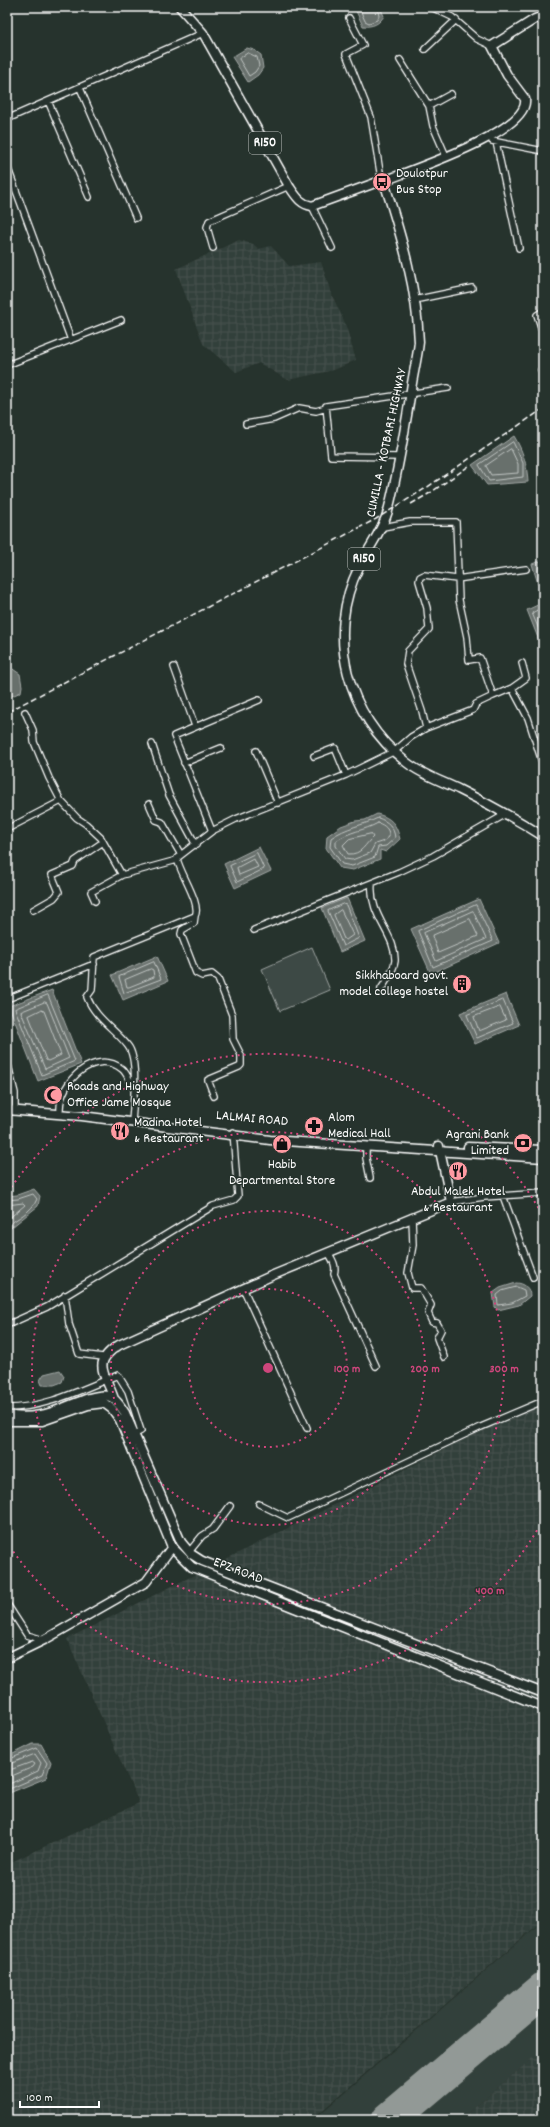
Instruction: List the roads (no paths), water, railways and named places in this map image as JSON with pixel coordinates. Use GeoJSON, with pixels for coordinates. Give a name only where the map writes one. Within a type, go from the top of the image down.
{"type":"FeatureCollection","features":[{"type":"Feature","properties":{"kind":"main road","name":"R150"},"geometry":{"type":"LineString","coordinates":[[180,7],[203,32],[289,186],[300,201],[312,206]]}},
{"type":"Feature","properties":{"kind":"main road"},"geometry":{"type":"LineString","coordinates":[[312,206],[375,183],[382,184],[384,181],[486,140],[515,120],[526,103],[523,95],[507,75],[492,46],[535,19],[543,16]]}},
{"type":"Feature","properties":{"kind":"main road","name":"R150"},"geometry":{"type":"LineString","coordinates":[[382,184],[386,188],[394,213],[414,300]]}},
{"type":"Feature","properties":{"kind":"main road","name":"CUMILLA - KOTBARI HIGHWAY"},"geometry":{"type":"LineString","coordinates":[[414,300],[418,322],[419,342],[400,457],[383,527],[358,568],[351,588],[342,625],[344,664],[361,707],[371,725],[405,762],[421,772],[506,814],[543,836]]}},
{"type":"Feature","properties":{"kind":"main road","name":"LALMAI ROAD"},"geometry":{"type":"LineString","coordinates":[[11,1105],[60,1109],[233,1134],[366,1146],[543,1150]]}},
{"type":"Feature","properties":{"kind":"main road","name":"LALMAI ROAD"},"geometry":{"type":"LineString","coordinates":[[7,1110],[132,1120]]}},
{"type":"Feature","properties":{"kind":"main road","name":"LALMAI ROAD"},"geometry":{"type":"LineString","coordinates":[[233,1134],[439,1148],[543,1158]]}},
{"type":"Feature","properties":{"kind":"main road"},"geometry":{"type":"LineString","coordinates":[[103,1357],[119,1345],[243,1288],[451,1202],[439,1148]]}},
{"type":"Feature","properties":{"kind":"main road","name":"EPZ ROAD"},"geometry":{"type":"LineString","coordinates":[[103,1357],[102,1364],[106,1380],[114,1399],[125,1413],[181,1542],[189,1552],[202,1561],[543,1693]]}},
{"type":"Feature","properties":{"kind":"main road"},"geometry":{"type":"LineString","coordinates":[[7,1415],[18,1417],[37,1416],[101,1396],[108,1396],[114,1399]]}},
{"type":"Feature","properties":{"kind":"main road","name":"EPZ ROAD"},"geometry":{"type":"LineString","coordinates":[[7,1422],[42,1421],[96,1403],[104,1403],[112,1409],[120,1420],[172,1547],[196,1569],[543,1707]]}},
{"type":"Feature","properties":{"kind":"main road"},"geometry":{"type":"LineString","coordinates":[[7,1658],[44,1640],[146,1582],[172,1547]]}},
{"type":"Feature","properties":{"kind":"street"},"geometry":{"type":"LineString","coordinates":[[431,7],[456,20],[477,40],[492,46]]}},
{"type":"Feature","properties":{"kind":"street"},"geometry":{"type":"LineString","coordinates":[[349,18],[363,45],[346,54],[356,83],[358,87],[360,86],[371,117],[382,184]]}},
{"type":"Feature","properties":{"kind":"street"},"geometry":{"type":"LineString","coordinates":[[425,49],[456,20]]}},
{"type":"Feature","properties":{"kind":"street"},"geometry":{"type":"LineString","coordinates":[[7,119],[80,88],[203,32]]}},
{"type":"Feature","properties":{"kind":"street"},"geometry":{"type":"LineString","coordinates":[[400,60],[429,106],[433,126],[446,156]]}},
{"type":"Feature","properties":{"kind":"street"},"geometry":{"type":"LineString","coordinates":[[80,88],[136,218]]}},
{"type":"Feature","properties":{"kind":"street"},"geometry":{"type":"LineString","coordinates":[[429,106],[451,94]]}},
{"type":"Feature","properties":{"kind":"street"},"geometry":{"type":"LineString","coordinates":[[48,101],[89,197]]}},
{"type":"Feature","properties":{"kind":"street"},"geometry":{"type":"LineString","coordinates":[[486,140],[543,151]]}},
{"type":"Feature","properties":{"kind":"street"},"geometry":{"type":"LineString","coordinates":[[496,142],[519,248]]}},
{"type":"Feature","properties":{"kind":"street"},"geometry":{"type":"LineString","coordinates":[[7,166],[71,340]]}},
{"type":"Feature","properties":{"kind":"street"},"geometry":{"type":"LineString","coordinates":[[213,248],[207,227],[209,221],[289,186]]}},
{"type":"Feature","properties":{"kind":"street"},"geometry":{"type":"LineString","coordinates":[[312,206],[332,248]]}},
{"type":"Feature","properties":{"kind":"street"},"geometry":{"type":"LineString","coordinates":[[414,300],[472,288]]}},
{"type":"Feature","properties":{"kind":"street"},"geometry":{"type":"LineString","coordinates":[[543,310],[537,314],[543,333]]}},
{"type":"Feature","properties":{"kind":"street"},"geometry":{"type":"LineString","coordinates":[[7,365],[121,320]]}},
{"type":"Feature","properties":{"kind":"street"},"geometry":{"type":"LineString","coordinates":[[543,369],[541,370],[543,377]]}},
{"type":"Feature","properties":{"kind":"street"},"geometry":{"type":"LineString","coordinates":[[246,424],[274,419],[300,408],[316,411],[331,405],[400,396],[410,392],[448,388]]}},
{"type":"Feature","properties":{"kind":"street"},"geometry":{"type":"LineString","coordinates":[[326,408],[331,456],[400,457]]}},
{"type":"Feature","properties":{"kind":"street"},"geometry":{"type":"LineString","coordinates":[[383,527],[410,522],[456,522],[457,579],[459,600],[467,637],[469,660],[480,658],[493,696]]}},
{"type":"Feature","properties":{"kind":"street"},"geometry":{"type":"LineString","coordinates":[[426,728],[422,711],[406,664],[408,651],[429,629],[427,608],[419,581],[420,577],[424,575],[457,579],[526,569]]}},
{"type":"Feature","properties":{"kind":"street"},"geometry":{"type":"LineString","coordinates":[[95,901],[91,892],[122,875],[179,858],[196,846],[212,831],[236,819],[346,775],[395,751],[411,737],[426,728],[473,710],[476,704],[512,688],[526,678],[522,663]]}},
{"type":"Feature","properties":{"kind":"street"},"geometry":{"type":"LineString","coordinates":[[174,667],[195,726]]}},
{"type":"Feature","properties":{"kind":"street"},"geometry":{"type":"LineString","coordinates":[[512,688],[528,718],[543,765]]}},
{"type":"Feature","properties":{"kind":"street"},"geometry":{"type":"LineString","coordinates":[[212,831],[174,736],[259,700]]}},
{"type":"Feature","properties":{"kind":"street"},"geometry":{"type":"LineString","coordinates":[[25,712],[33,730],[34,742],[49,778],[61,801],[103,842],[122,875]]}},
{"type":"Feature","properties":{"kind":"street"},"geometry":{"type":"LineString","coordinates":[[152,744],[169,795],[196,846]]}},
{"type":"Feature","properties":{"kind":"street"},"geometry":{"type":"LineString","coordinates":[[184,763],[221,748]]}},
{"type":"Feature","properties":{"kind":"street"},"geometry":{"type":"LineString","coordinates":[[314,756],[335,748],[346,775]]}},
{"type":"Feature","properties":{"kind":"street"},"geometry":{"type":"LineString","coordinates":[[256,751],[278,803]]}},
{"type":"Feature","properties":{"kind":"street"},"geometry":{"type":"LineString","coordinates":[[7,829],[61,801]]}},
{"type":"Feature","properties":{"kind":"street"},"geometry":{"type":"LineString","coordinates":[[149,804],[156,820],[162,822],[179,858],[189,886],[196,912],[194,923],[182,930],[181,934],[196,973],[202,976],[212,974],[218,979],[232,1015],[233,1039],[241,1057],[241,1065],[208,1080],[214,1096]]}},
{"type":"Feature","properties":{"kind":"street"},"geometry":{"type":"LineString","coordinates":[[254,930],[372,884],[433,856],[506,814]]}},
{"type":"Feature","properties":{"kind":"street"},"geometry":{"type":"LineString","coordinates":[[33,910],[54,898],[59,892],[52,875],[73,866],[75,861],[103,842]]}},
{"type":"Feature","properties":{"kind":"street"},"geometry":{"type":"LineString","coordinates":[[372,884],[373,906],[394,950],[395,962],[381,989]]}},
{"type":"Feature","properties":{"kind":"street"},"geometry":{"type":"LineString","coordinates":[[132,1120],[134,1087],[133,1060],[130,1048],[104,1024],[88,999],[88,993],[92,990],[96,955],[195,916]]}},
{"type":"Feature","properties":{"kind":"street"},"geometry":{"type":"LineString","coordinates":[[7,999],[94,964]]}},
{"type":"Feature","properties":{"kind":"street"},"geometry":{"type":"LineString","coordinates":[[7,1061],[15,1093],[11,1105]]}},
{"type":"Feature","properties":{"kind":"street"},"geometry":{"type":"LineString","coordinates":[[60,1109],[60,1100],[70,1081],[92,1064],[101,1062],[111,1063],[123,1070],[134,1087]]}},
{"type":"Feature","properties":{"kind":"street"},"geometry":{"type":"LineString","coordinates":[[7,1325],[47,1307],[213,1206],[234,1200],[238,1196],[233,1134]]}},
{"type":"Feature","properties":{"kind":"street"},"geometry":{"type":"LineString","coordinates":[[366,1146],[366,1158],[370,1178]]}},
{"type":"Feature","properties":{"kind":"street"},"geometry":{"type":"LineString","coordinates":[[451,1202],[543,1193]]}},
{"type":"Feature","properties":{"kind":"street"},"geometry":{"type":"LineString","coordinates":[[502,1196],[533,1276]]}},
{"type":"Feature","properties":{"kind":"street"},"geometry":{"type":"LineString","coordinates":[[412,1217],[413,1245],[408,1278],[412,1288],[421,1288],[431,1304],[428,1313],[432,1322],[436,1322],[441,1330],[437,1338],[444,1357]]}},
{"type":"Feature","properties":{"kind":"street"},"geometry":{"type":"LineString","coordinates":[[328,1252],[335,1265],[334,1274],[376,1366]]}},
{"type":"Feature","properties":{"kind":"street"},"geometry":{"type":"LineString","coordinates":[[243,1288],[307,1428]]}},
{"type":"Feature","properties":{"kind":"street"},"geometry":{"type":"LineString","coordinates":[[65,1295],[69,1324],[79,1354],[103,1357]]}},
{"type":"Feature","properties":{"kind":"street"},"geometry":{"type":"LineString","coordinates":[[7,1408],[46,1403],[118,1375],[128,1391],[141,1431],[135,1434]]}},
{"type":"Feature","properties":{"kind":"street"},"geometry":{"type":"LineString","coordinates":[[259,1504],[288,1518],[481,1427],[543,1401]]}},
{"type":"Feature","properties":{"kind":"street"},"geometry":{"type":"LineString","coordinates":[[189,1552],[202,1536],[213,1529],[230,1506]]}},
{"type":"Feature","properties":{"kind":"street"},"geometry":{"type":"LineString","coordinates":[[7,1604],[27,1635],[44,1640]]}},
{"type":"Feature","properties":{"kind":"water"},"geometry":{"type":"Polygon","coordinates":[[[359,7],[380,7],[384,16],[375,24],[363,26],[355,9],[359,7]]]}},
{"type":"Feature","properties":{"kind":"water"},"geometry":{"type":"Polygon","coordinates":[[[247,48],[254,50],[261,55],[263,68],[258,75],[248,82],[232,57],[247,48]]]}},
{"type":"Feature","properties":{"kind":"water"},"geometry":{"type":"Polygon","coordinates":[[[514,436],[524,458],[528,482],[487,485],[472,465],[514,436]]]}},
{"type":"Feature","properties":{"kind":"water"},"geometry":{"type":"Polygon","coordinates":[[[543,560],[543,586],[539,587],[532,564],[543,560]]]}},
{"type":"Feature","properties":{"kind":"water"},"geometry":{"type":"Polygon","coordinates":[[[540,595],[543,596],[543,642],[540,643],[527,610],[542,603],[540,595]]]}},
{"type":"Feature","properties":{"kind":"water"},"geometry":{"type":"Polygon","coordinates":[[[7,665],[20,674],[22,686],[21,692],[7,698],[7,665]]]}},
{"type":"Feature","properties":{"kind":"water"},"geometry":{"type":"Polygon","coordinates":[[[377,814],[386,817],[393,822],[400,839],[386,852],[380,850],[380,859],[353,870],[340,868],[326,848],[327,836],[341,826],[355,821],[365,820],[377,814]]]}},
{"type":"Feature","properties":{"kind":"water"},"geometry":{"type":"Polygon","coordinates":[[[259,847],[271,871],[235,888],[224,864],[259,847]]]}},
{"type":"Feature","properties":{"kind":"water"},"geometry":{"type":"Polygon","coordinates":[[[347,898],[365,941],[340,952],[322,908],[347,898]]]}},
{"type":"Feature","properties":{"kind":"water"},"geometry":{"type":"Polygon","coordinates":[[[479,899],[499,943],[431,974],[411,929],[479,899]]]}},
{"type":"Feature","properties":{"kind":"water"},"geometry":{"type":"Polygon","coordinates":[[[157,956],[168,981],[123,1000],[112,975],[157,956]]]}},
{"type":"Feature","properties":{"kind":"water"},"geometry":{"type":"Polygon","coordinates":[[[52,990],[81,1064],[38,1081],[9,1006],[52,990]]]}},
{"type":"Feature","properties":{"kind":"water"},"geometry":{"type":"Polygon","coordinates":[[[506,994],[519,1025],[475,1044],[460,1013],[506,994]]]}},
{"type":"Feature","properties":{"kind":"water"},"geometry":{"type":"Polygon","coordinates":[[[34,1189],[40,1196],[38,1206],[7,1231],[7,1196],[17,1195],[34,1189]]]}},
{"type":"Feature","properties":{"kind":"water"},"geometry":{"type":"Polygon","coordinates":[[[516,1283],[526,1286],[530,1296],[519,1305],[498,1310],[495,1307],[493,1293],[500,1288],[516,1283]]]}},
{"type":"Feature","properties":{"kind":"water"},"geometry":{"type":"Polygon","coordinates":[[[60,1370],[64,1376],[62,1382],[54,1385],[42,1385],[40,1380],[44,1374],[60,1370]]]}},
{"type":"Feature","properties":{"kind":"water"},"geometry":{"type":"Polygon","coordinates":[[[33,1744],[41,1744],[51,1762],[46,1778],[7,1794],[7,1757],[33,1744]]]}},
{"type":"Feature","properties":{"kind":"railway"},"geometry":{"type":"LineString","coordinates":[[7,712],[376,519],[426,488],[543,409]]}},
{"type":"Feature","properties":{"kind":"railway"},"geometry":{"type":"LineString","coordinates":[[411,504],[430,493],[469,466]]}},
{"type":"Feature","properties":{"kind":"place","name":"Doulotpur Bus Stop"},"geometry":{"type":"Point","coordinates":[382,182]}},
{"type":"Feature","properties":{"kind":"place","name":"Sikkhaboard govt. model college hostel"},"geometry":{"type":"Point","coordinates":[462,984]}},
{"type":"Feature","properties":{"kind":"place","name":"Roads and Highway Office Jame Mosque"},"geometry":{"type":"Point","coordinates":[53,1095]}},
{"type":"Feature","properties":{"kind":"place","name":"Alom Medical Hall"},"geometry":{"type":"Point","coordinates":[314,1126]}},
{"type":"Feature","properties":{"kind":"place","name":"Madina Hotel & Restaurant"},"geometry":{"type":"Point","coordinates":[120,1131]}},
{"type":"Feature","properties":{"kind":"place","name":"Agrani Bank Limited"},"geometry":{"type":"Point","coordinates":[523,1143]}},
{"type":"Feature","properties":{"kind":"place","name":"Habib Departmental Store"},"geometry":{"type":"Point","coordinates":[282,1144]}},
{"type":"Feature","properties":{"kind":"place","name":"Abdul Malek Hotel & Restaurant"},"geometry":{"type":"Point","coordinates":[458,1171]}}]}
